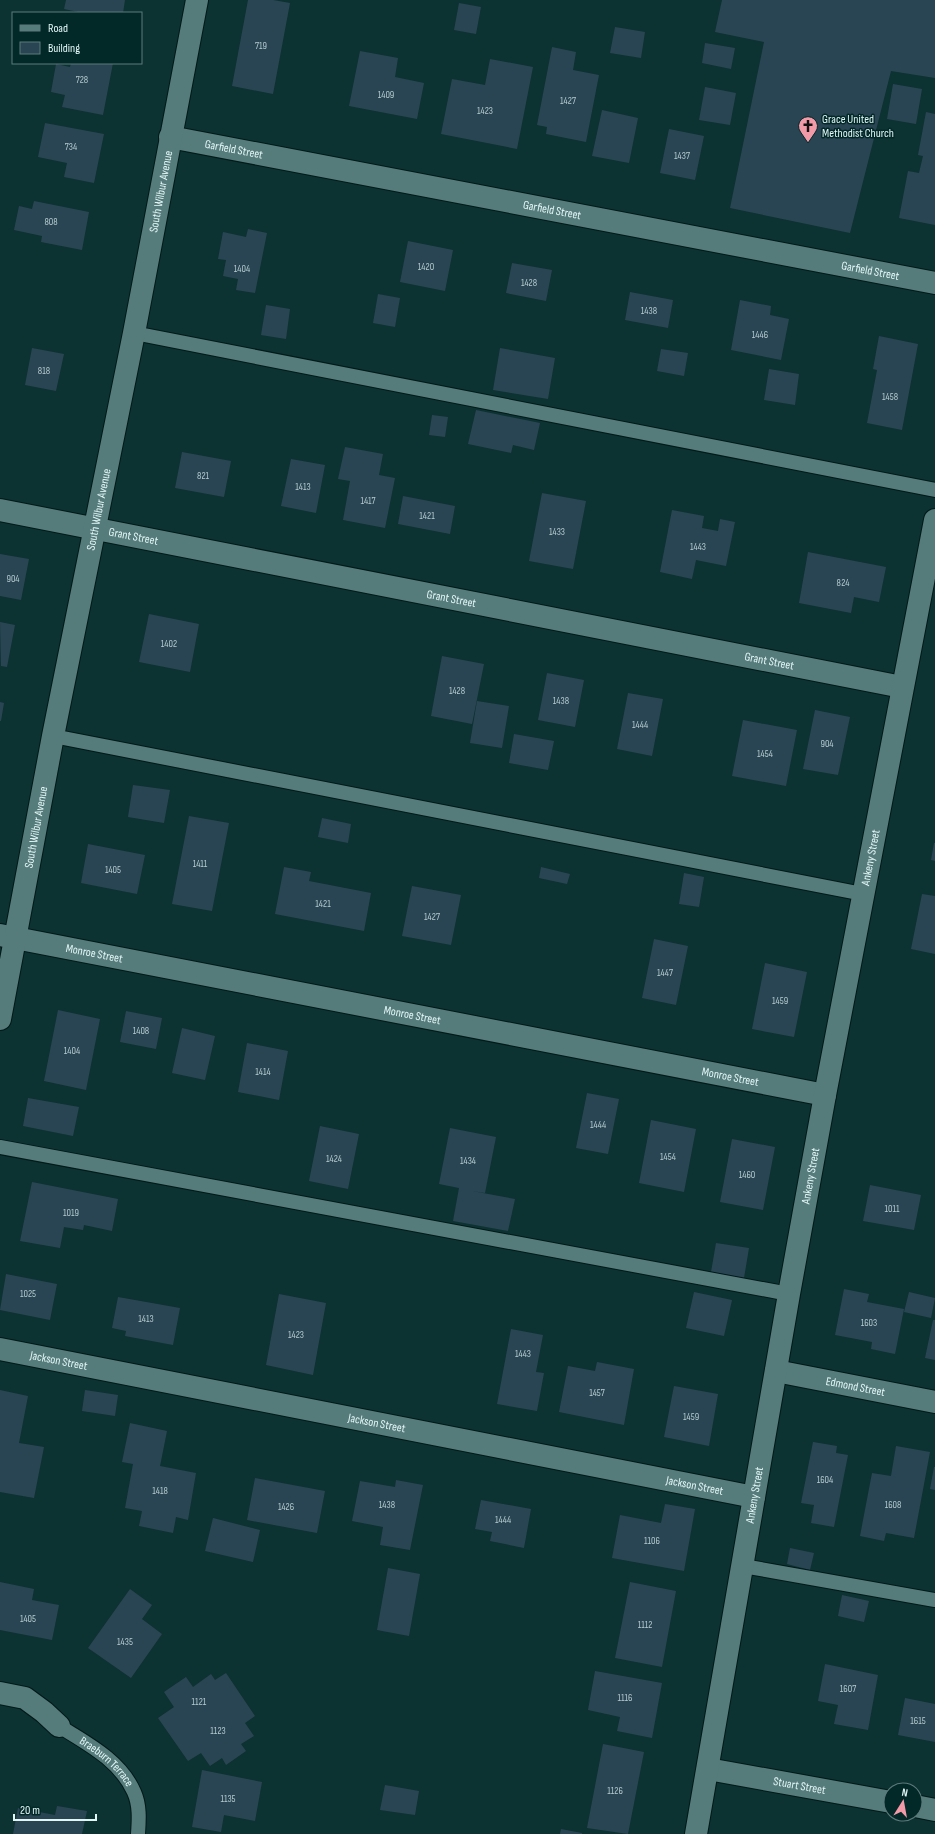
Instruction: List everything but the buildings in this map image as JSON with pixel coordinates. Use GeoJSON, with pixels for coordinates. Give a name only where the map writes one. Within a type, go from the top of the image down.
{"type":"FeatureCollection","features":[{"type":"Feature","properties":{"kind":"street","name":"South Wilbur Avenue"},"geometry":{"type":"LineString","coordinates":[[0,1019],[7,936],[53,736],[134,333],[197,0]]}},
{"type":"Feature","properties":{"kind":"street","name":"Garfield Street"},"geometry":{"type":"LineString","coordinates":[[170,137],[935,283]]}},
{"type":"Feature","properties":{"kind":"street","name":"Grant Street"},"geometry":{"type":"LineString","coordinates":[[0,510],[902,687]]}},
{"type":"Feature","properties":{"kind":"street","name":"Ankeny Street"},"geometry":{"type":"LineString","coordinates":[[696,1834],[789,1294],[825,1095],[935,520]]}},
{"type":"Feature","properties":{"kind":"street","name":"Monroe Street"},"geometry":{"type":"LineString","coordinates":[[7,936],[825,1095]]}},
{"type":"Feature","properties":{"kind":"street","name":"Jackson Street"},"geometry":{"type":"LineString","coordinates":[[0,1349],[754,1497]]}},
{"type":"Feature","properties":{"kind":"street","name":"Edmond Street"},"geometry":{"type":"LineString","coordinates":[[776,1371],[935,1402]]}},
{"type":"Feature","properties":{"kind":"street"},"geometry":{"type":"LineString","coordinates":[[0,1694],[25,1698],[44,1712],[58,1726]]}},
{"type":"Feature","properties":{"kind":"street","name":"Stuart Street"},"geometry":{"type":"LineString","coordinates":[[708,1769],[883,1801]]}},
{"type":"Feature","properties":{"kind":"street"},"geometry":{"type":"LineString","coordinates":[[923,1808],[935,1810]]}},
{"type":"Feature","properties":{"kind":"lane"},"geometry":{"type":"LineString","coordinates":[[134,333],[935,490]]}},
{"type":"Feature","properties":{"kind":"lane"},"geometry":{"type":"LineString","coordinates":[[53,736],[863,894]]}},
{"type":"Feature","properties":{"kind":"lane"},"geometry":{"type":"LineString","coordinates":[[0,1147],[789,1294]]}},
{"type":"Feature","properties":{"kind":"lane"},"geometry":{"type":"LineString","coordinates":[[743,1566],[935,1600]]}},
{"type":"Feature","properties":{"kind":"lane","name":"Braeburn Terrace"},"geometry":{"type":"LineString","coordinates":[[58,1726],[102,1753],[120,1772],[134,1792],[139,1815],[138,1834]]}},
{"type":"Feature","properties":{"kind":"place","name":"Grace United Methodist Church"},"geometry":{"type":"Point","coordinates":[808,143]}}]}
